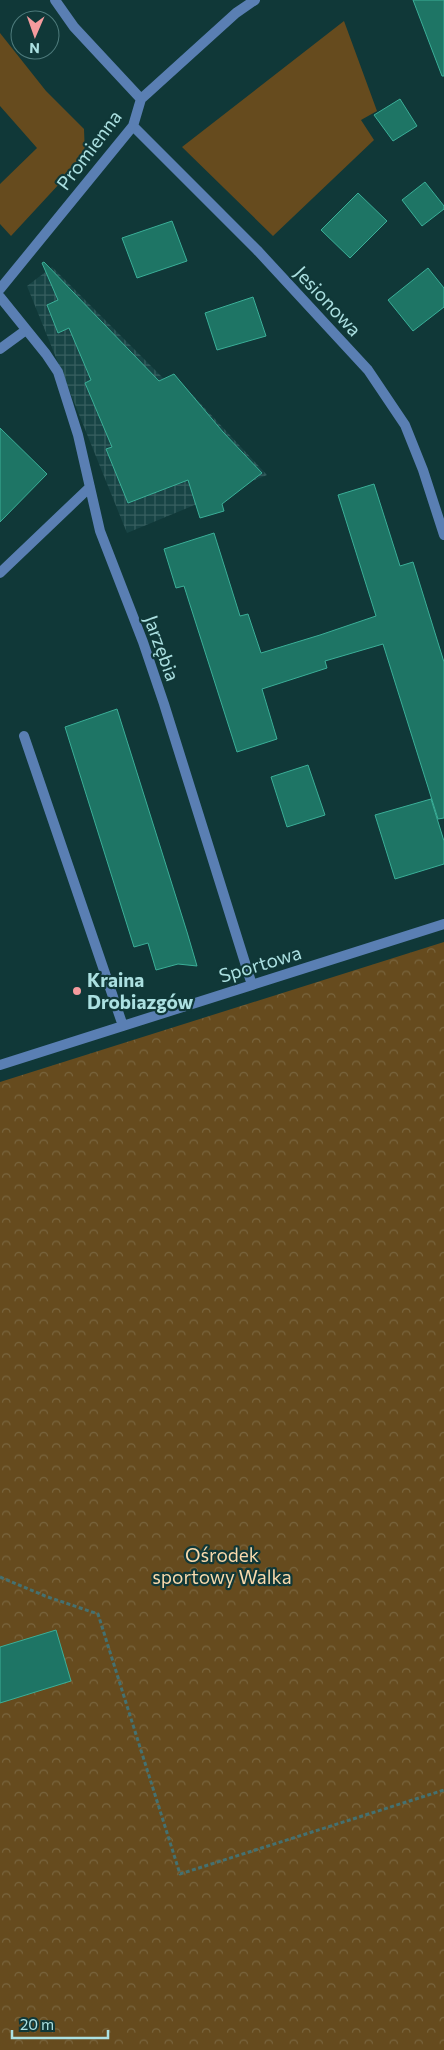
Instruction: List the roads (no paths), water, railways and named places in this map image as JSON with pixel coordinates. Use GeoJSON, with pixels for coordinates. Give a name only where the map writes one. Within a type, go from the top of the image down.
{"type":"FeatureCollection","features":[{"type":"Feature","properties":{"kind":"street"},"geometry":{"type":"LineString","coordinates":[[55,0],[74,27],[142,99]]}},
{"type":"Feature","properties":{"kind":"street","name":"Promienna"},"geometry":{"type":"LineString","coordinates":[[0,289],[133,126],[142,99],[236,14],[255,0]]}},
{"type":"Feature","properties":{"kind":"street","name":"Jesionowa"},"geometry":{"type":"LineString","coordinates":[[133,126],[257,250],[368,370],[405,425],[424,470],[444,535]]}},
{"type":"Feature","properties":{"kind":"street","name":"Jarzębia"},"geometry":{"type":"LineString","coordinates":[[0,297],[46,354],[58,372],[78,435],[100,531],[164,704],[252,985]]}},
{"type":"Feature","properties":{"kind":"street"},"geometry":{"type":"LineString","coordinates":[[0,349],[26,330]]}},
{"type":"Feature","properties":{"kind":"street"},"geometry":{"type":"LineString","coordinates":[[0,573],[90,487]]}},
{"type":"Feature","properties":{"kind":"street"},"geometry":{"type":"LineString","coordinates":[[24,736],[123,1026]]}},
{"type":"Feature","properties":{"kind":"street","name":"Sportowa"},"geometry":{"type":"LineString","coordinates":[[0,1065],[444,924]]}},
{"type":"Feature","properties":{"kind":"place","name":"Kraina Drobiazgów"},"geometry":{"type":"Point","coordinates":[77,991]}},
{"type":"Feature","properties":{"kind":"park label","name":"Ośrodek sportowy Walka"},"geometry":{"type":"Point","coordinates":[222,1566]}}]}
